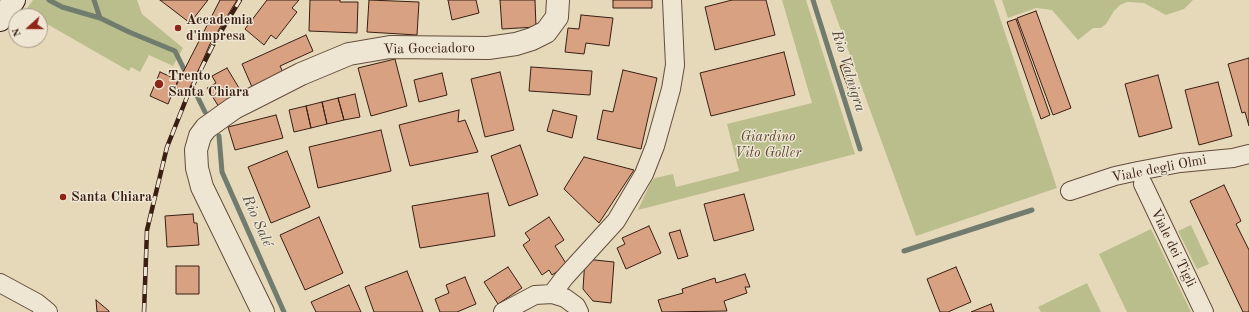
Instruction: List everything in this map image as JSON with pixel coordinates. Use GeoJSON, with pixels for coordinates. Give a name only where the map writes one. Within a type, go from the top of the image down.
{"type":"FeatureCollection","features":[{"type":"Feature","properties":{"kind":"street"},"geometry":{"type":"LineString","coordinates":[[0,20],[14,0]]}},
{"type":"Feature","properties":{"kind":"street","name":"Via Gocciadoro"},"geometry":{"type":"LineString","coordinates":[[263,312],[202,187],[197,168],[196,150],[200,136],[206,128],[234,108],[252,98],[301,74],[350,54],[390,47],[488,48],[516,44],[532,39],[546,32],[557,17],[558,0]]}},
{"type":"Feature","properties":{"kind":"street"},"geometry":{"type":"LineString","coordinates":[[552,294],[564,278],[616,221],[644,174],[655,146],[675,65],[672,0]]}},
{"type":"Feature","properties":{"kind":"street","name":"Viale degli Olmi"},"geometry":{"type":"LineString","coordinates":[[1070,190],[1115,176],[1138,171],[1180,163],[1233,158],[1249,154]]}},
{"type":"Feature","properties":{"kind":"street","name":"Viale dei Tigli"},"geometry":{"type":"LineString","coordinates":[[1142,184],[1204,312]]}},
{"type":"Feature","properties":{"kind":"street"},"geometry":{"type":"LineString","coordinates":[[0,282],[38,303],[48,312]]}},
{"type":"Feature","properties":{"kind":"street"},"geometry":{"type":"LineString","coordinates":[[503,312],[535,295],[552,294],[564,298],[576,306],[579,312]]}},
{"type":"Feature","properties":{"kind":"green space"},"geometry":{"type":"Polygon","coordinates":[[[33,0],[137,0],[142,14],[183,48],[173,66],[149,55],[140,72],[131,67],[129,71],[48,25],[48,8],[27,8],[33,0]]]}},
{"type":"Feature","properties":{"kind":"green space","name":"Giardino Vito Goller"},"geometry":{"type":"Polygon","coordinates":[[[782,0],[806,0],[855,154],[638,210],[651,182],[655,178],[673,174],[676,187],[739,171],[727,124],[812,103],[782,0]]]}},
{"type":"Feature","properties":{"kind":"green space"},"geometry":{"type":"Polygon","coordinates":[[[830,0],[994,0],[1057,188],[916,236],[830,0]]]}},
{"type":"Feature","properties":{"kind":"green space"},"geometry":{"type":"Polygon","coordinates":[[[1002,0],[1193,0],[1184,9],[1166,15],[1144,3],[1127,2],[1120,5],[1114,11],[1106,24],[1101,28],[1093,28],[1078,40],[1052,10],[1036,8],[1008,18],[1002,0]]]}},
{"type":"Feature","properties":{"kind":"green space"},"geometry":{"type":"Polygon","coordinates":[[[1191,225],[1209,264],[1197,269],[1178,231],[1191,225]]]}},
{"type":"Feature","properties":{"kind":"green space"},"geometry":{"type":"Polygon","coordinates":[[[1151,229],[1191,312],[1127,312],[1099,254],[1151,229]]]}},
{"type":"Feature","properties":{"kind":"green space"},"geometry":{"type":"Polygon","coordinates":[[[1087,283],[1101,312],[1041,312],[1038,307],[1087,283]]]}},
{"type":"Feature","properties":{"kind":"building"},"geometry":{"type":"Polygon","coordinates":[[[160,0],[208,0],[190,23],[160,0]]]}},
{"type":"Feature","properties":{"kind":"building"},"geometry":{"type":"Polygon","coordinates":[[[220,0],[237,0],[210,44],[188,94],[175,88],[220,0]]]}},
{"type":"Feature","properties":{"kind":"building"},"geometry":{"type":"Polygon","coordinates":[[[267,0],[299,0],[292,8],[297,12],[276,39],[271,35],[264,45],[245,29],[267,0]]]}},
{"type":"Feature","properties":{"kind":"building"},"geometry":{"type":"Polygon","coordinates":[[[310,0],[340,0],[340,2],[358,2],[357,33],[309,31],[310,0]]]}},
{"type":"Feature","properties":{"kind":"building"},"geometry":{"type":"Polygon","coordinates":[[[369,0],[419,2],[417,35],[367,32],[369,0]]]}},
{"type":"Feature","properties":{"kind":"building"},"geometry":{"type":"Polygon","coordinates":[[[448,0],[476,0],[479,13],[452,20],[448,0]]]}},
{"type":"Feature","properties":{"kind":"building"},"geometry":{"type":"Polygon","coordinates":[[[500,0],[535,0],[536,27],[502,29],[500,0]]]}},
{"type":"Feature","properties":{"kind":"building"},"geometry":{"type":"Polygon","coordinates":[[[613,0],[652,0],[652,8],[613,8],[613,0]]]}},
{"type":"Feature","properties":{"kind":"building"},"geometry":{"type":"Polygon","coordinates":[[[732,0],[766,0],[775,35],[715,50],[705,7],[732,0]]]}},
{"type":"Feature","properties":{"kind":"building"},"geometry":{"type":"Polygon","coordinates":[[[1036,11],[1071,108],[1053,115],[1017,18],[1036,11]]]}},
{"type":"Feature","properties":{"kind":"building"},"geometry":{"type":"Polygon","coordinates":[[[581,15],[613,18],[609,46],[586,43],[584,54],[565,52],[568,28],[579,29],[581,15]]]}},
{"type":"Feature","properties":{"kind":"building"},"geometry":{"type":"Polygon","coordinates":[[[1016,19],[1050,115],[1041,119],[1007,22],[1016,19]]]}},
{"type":"Feature","properties":{"kind":"building"},"geometry":{"type":"Polygon","coordinates":[[[306,35],[313,51],[280,66],[283,72],[252,87],[242,64],[306,35]]]}},
{"type":"Feature","properties":{"kind":"building"},"geometry":{"type":"Polygon","coordinates":[[[784,52],[795,95],[711,116],[700,73],[784,52]]]}},
{"type":"Feature","properties":{"kind":"building"},"geometry":{"type":"Polygon","coordinates":[[[1249,58],[1249,126],[1245,112],[1242,113],[1228,64],[1249,58]]]}},
{"type":"Feature","properties":{"kind":"building"},"geometry":{"type":"Polygon","coordinates":[[[395,59],[407,106],[371,116],[358,68],[395,59]]]}},
{"type":"Feature","properties":{"kind":"building"},"geometry":{"type":"Polygon","coordinates":[[[846,64],[855,91],[850,93],[840,66],[846,64]]]}},
{"type":"Feature","properties":{"kind":"building"},"geometry":{"type":"Polygon","coordinates":[[[531,67],[592,71],[590,95],[529,91],[531,67]]]}},
{"type":"Feature","properties":{"kind":"building"},"geometry":{"type":"Polygon","coordinates":[[[227,68],[242,93],[219,107],[207,88],[216,83],[212,76],[227,68]]]}},
{"type":"Feature","properties":{"kind":"building"},"geometry":{"type":"Polygon","coordinates":[[[623,70],[657,78],[641,149],[597,139],[603,110],[613,112],[623,70]]]}},
{"type":"Feature","properties":{"kind":"building"},"geometry":{"type":"Polygon","coordinates":[[[160,72],[178,80],[168,104],[150,96],[160,72]]]}},
{"type":"Feature","properties":{"kind":"building"},"geometry":{"type":"Polygon","coordinates":[[[500,72],[514,130],[485,137],[471,79],[500,72]]]}},
{"type":"Feature","properties":{"kind":"building"},"geometry":{"type":"Polygon","coordinates":[[[442,73],[447,95],[419,102],[414,80],[442,73]]]}},
{"type":"Feature","properties":{"kind":"building"},"geometry":{"type":"Polygon","coordinates":[[[1158,75],[1172,128],[1139,137],[1125,84],[1158,75]]]}},
{"type":"Feature","properties":{"kind":"building"},"geometry":{"type":"Polygon","coordinates":[[[1218,82],[1232,136],[1199,145],[1185,90],[1218,82]]]}},
{"type":"Feature","properties":{"kind":"building"},"geometry":{"type":"Polygon","coordinates":[[[355,94],[360,117],[344,120],[338,98],[355,94]]]}},
{"type":"Feature","properties":{"kind":"building"},"geometry":{"type":"Polygon","coordinates":[[[338,98],[344,120],[327,124],[322,102],[338,98]]]}},
{"type":"Feature","properties":{"kind":"building"},"geometry":{"type":"Polygon","coordinates":[[[322,102],[327,124],[311,128],[306,106],[322,102]]]}},
{"type":"Feature","properties":{"kind":"building"},"geometry":{"type":"Polygon","coordinates":[[[306,106],[311,128],[294,132],[289,110],[306,106]]]}},
{"type":"Feature","properties":{"kind":"building"},"geometry":{"type":"Polygon","coordinates":[[[459,110],[458,122],[465,120],[478,152],[410,166],[399,125],[459,110]]]}},
{"type":"Feature","properties":{"kind":"building"},"geometry":{"type":"Polygon","coordinates":[[[553,110],[577,116],[572,138],[547,131],[553,110]]]}},
{"type":"Feature","properties":{"kind":"building"},"geometry":{"type":"Polygon","coordinates":[[[276,115],[283,138],[235,150],[228,127],[276,115]]]}},
{"type":"Feature","properties":{"kind":"building"},"geometry":{"type":"Polygon","coordinates":[[[381,130],[391,171],[318,188],[309,147],[381,130]]]}},
{"type":"Feature","properties":{"kind":"building"},"geometry":{"type":"Polygon","coordinates":[[[520,145],[538,195],[509,206],[491,156],[520,145]]]}},
{"type":"Feature","properties":{"kind":"building"},"geometry":{"type":"Polygon","coordinates":[[[287,151],[310,207],[271,223],[248,167],[287,151]]]}},
{"type":"Feature","properties":{"kind":"building"},"geometry":{"type":"Polygon","coordinates":[[[584,157],[634,170],[599,223],[564,189],[584,157]]]}},
{"type":"Feature","properties":{"kind":"building"},"geometry":{"type":"Polygon","coordinates":[[[1224,185],[1241,221],[1236,224],[1249,250],[1249,312],[1243,312],[1190,201],[1224,185]]]}},
{"type":"Feature","properties":{"kind":"building"},"geometry":{"type":"Polygon","coordinates":[[[488,193],[495,236],[420,248],[412,206],[488,193]]]}},
{"type":"Feature","properties":{"kind":"building"},"geometry":{"type":"Polygon","coordinates":[[[744,194],[754,230],[714,241],[704,204],[744,194]]]}},
{"type":"Feature","properties":{"kind":"building"},"geometry":{"type":"Polygon","coordinates":[[[193,214],[194,223],[197,223],[199,245],[167,247],[165,216],[193,214]]]}},
{"type":"Feature","properties":{"kind":"building"},"geometry":{"type":"Polygon","coordinates":[[[319,217],[343,273],[305,290],[280,235],[319,217]]]}},
{"type":"Feature","properties":{"kind":"building"},"geometry":{"type":"Polygon","coordinates":[[[549,217],[564,240],[555,246],[567,265],[552,275],[549,270],[542,275],[523,245],[530,240],[525,233],[549,217]]]}},
{"type":"Feature","properties":{"kind":"building"},"geometry":{"type":"Polygon","coordinates":[[[649,226],[661,253],[626,269],[617,248],[625,244],[622,238],[649,226]]]}},
{"type":"Feature","properties":{"kind":"building"},"geometry":{"type":"Polygon","coordinates":[[[680,230],[688,256],[678,259],[669,233],[680,230]]]}},
{"type":"Feature","properties":{"kind":"building"},"geometry":{"type":"Polygon","coordinates":[[[585,259],[614,262],[611,303],[593,301],[583,289],[585,259]]]}},
{"type":"Feature","properties":{"kind":"building"},"geometry":{"type":"Polygon","coordinates":[[[176,266],[199,266],[199,294],[176,294],[176,266]]]}},
{"type":"Feature","properties":{"kind":"building"},"geometry":{"type":"Polygon","coordinates":[[[508,267],[522,288],[498,304],[484,282],[508,267]]]}},
{"type":"Feature","properties":{"kind":"building"},"geometry":{"type":"Polygon","coordinates":[[[956,267],[971,302],[948,312],[940,312],[927,279],[956,267]]]}},
{"type":"Feature","properties":{"kind":"building"},"geometry":{"type":"Polygon","coordinates":[[[407,271],[423,312],[374,312],[365,287],[407,271]]]}},
{"type":"Feature","properties":{"kind":"building"},"geometry":{"type":"Polygon","coordinates":[[[745,274],[750,287],[745,287],[747,293],[724,301],[727,311],[662,312],[658,300],[683,293],[682,289],[715,278],[716,283],[745,274]]]}},
{"type":"Feature","properties":{"kind":"building"},"geometry":{"type":"Polygon","coordinates":[[[465,277],[476,304],[457,312],[440,312],[435,299],[449,293],[446,285],[465,277]]]}},
{"type":"Feature","properties":{"kind":"building"},"geometry":{"type":"Polygon","coordinates":[[[349,285],[361,312],[316,312],[311,302],[349,285]]]}},
{"type":"Feature","properties":{"kind":"building"},"geometry":{"type":"Polygon","coordinates":[[[96,300],[109,311],[109,312],[97,312],[96,300]]]}},
{"type":"Feature","properties":{"kind":"building"},"geometry":{"type":"Polygon","coordinates":[[[991,304],[994,312],[971,312],[991,304]]]}},
{"type":"Feature","properties":{"kind":"waterway","name":"Rio Salé"},"geometry":{"type":"LineString","coordinates":[[49,0],[62,7],[100,18],[175,51],[205,112]]}},
{"type":"Feature","properties":{"kind":"waterway"},"geometry":{"type":"LineString","coordinates":[[94,0],[100,18]]}},
{"type":"Feature","properties":{"kind":"waterway","name":"Rio Valnigra"},"geometry":{"type":"LineString","coordinates":[[813,0],[860,149]]}},
{"type":"Feature","properties":{"kind":"waterway","name":"Rio Salé"},"geometry":{"type":"LineString","coordinates":[[219,136],[222,172],[284,312]]}},
{"type":"Feature","properties":{"kind":"waterway","name":"Rio Valnigra"},"geometry":{"type":"LineString","coordinates":[[904,251],[1032,210]]}},
{"type":"Feature","properties":{"kind":"railway"},"geometry":{"type":"LineString","coordinates":[[144,312],[147,230],[167,147],[187,97],[214,43],[240,0]]}},
{"type":"Feature","properties":{"kind":"place","name":"Accademia d'impresa"},"geometry":{"type":"Point","coordinates":[178,28]}},
{"type":"Feature","properties":{"kind":"place","name":"Trento Santa Chiara"},"geometry":{"type":"Point","coordinates":[159,84]}},
{"type":"Feature","properties":{"kind":"place","name":"Santa Chiara"},"geometry":{"type":"Point","coordinates":[63,197]}}]}
